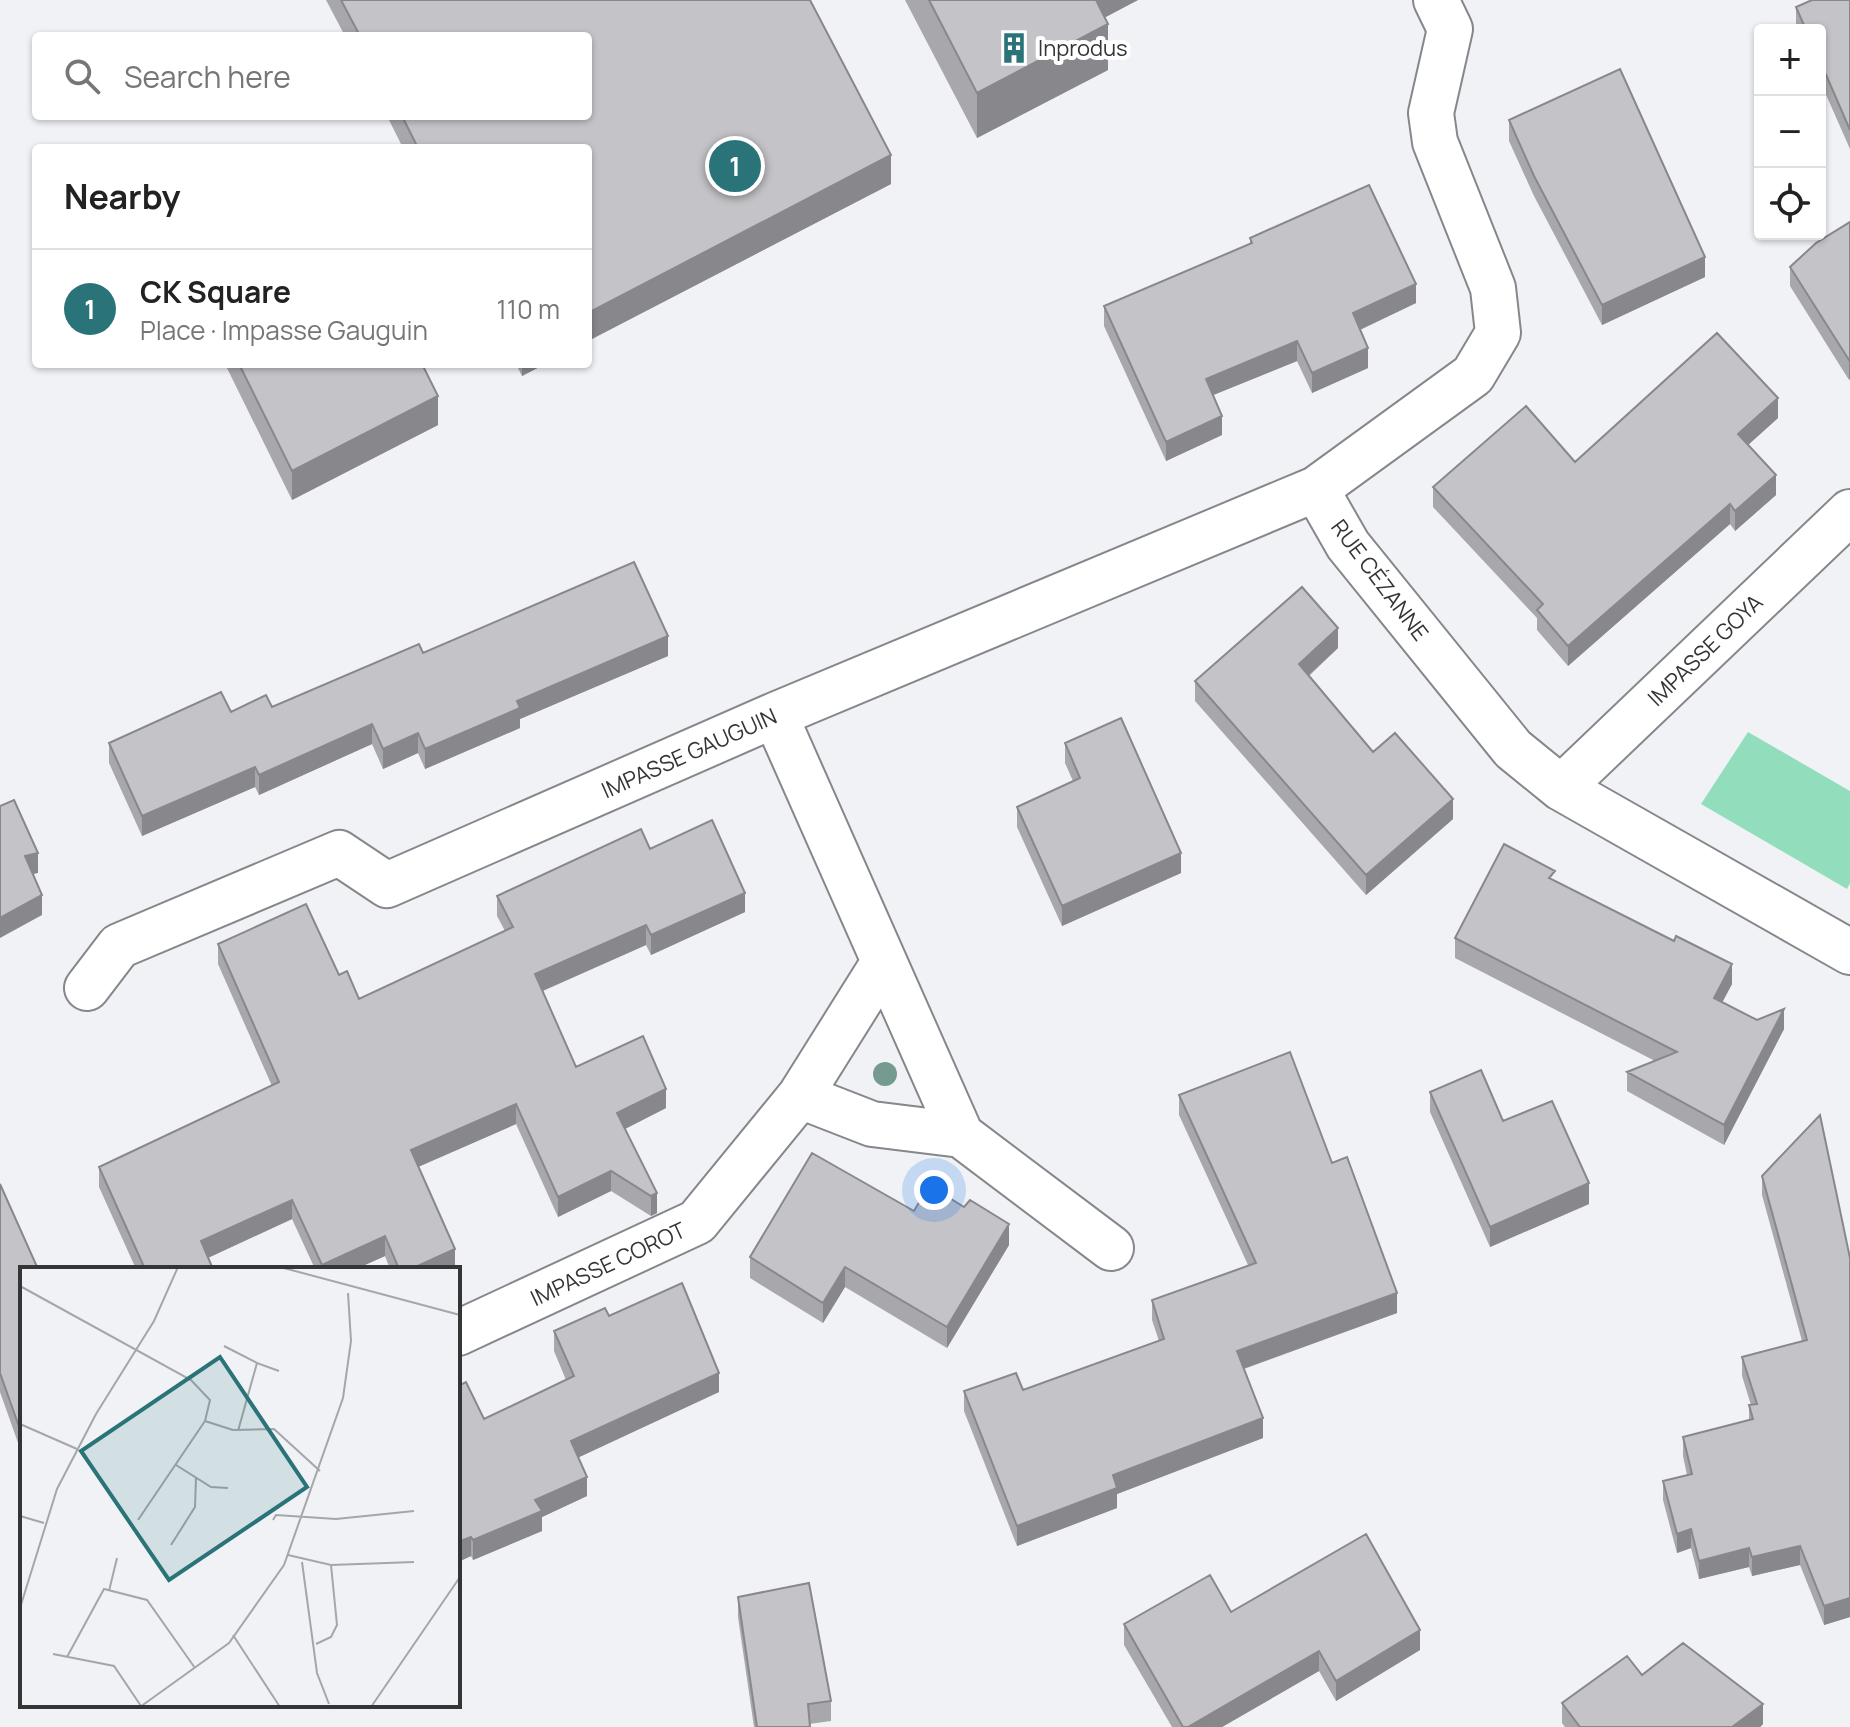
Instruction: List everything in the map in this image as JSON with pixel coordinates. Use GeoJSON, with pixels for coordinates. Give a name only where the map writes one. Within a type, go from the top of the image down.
{"type":"FeatureCollection","features":[{"type":"Feature","properties":{"kind":"street"},"geometry":{"type":"LineString","coordinates":[[1316,489],[1473,375],[1498,333],[1493,288],[1435,142],[1431,113],[1450,29],[1436,0]]}},
{"type":"Feature","properties":{"kind":"street","name":"IMPASSE GAUGUIN"},"geometry":{"type":"LineString","coordinates":[[87,988],[119,946],[339,853],[387,885],[775,715],[1316,489]]}},
{"type":"Feature","properties":{"kind":"street","name":"RUE CÉZANNE"},"geometry":{"type":"LineString","coordinates":[[1316,489],[1348,545],[1513,749],[1561,788],[1850,952]]}},
{"type":"Feature","properties":{"kind":"street","name":"IMPASSE GOYA"},"geometry":{"type":"LineString","coordinates":[[1561,788],[1850,512]]}},
{"type":"Feature","properties":{"kind":"street"},"geometry":{"type":"LineString","coordinates":[[775,715],[961,1135],[1111,1248]]}},
{"type":"Feature","properties":{"kind":"street","name":"IMPASSE COROT"},"geometry":{"type":"LineString","coordinates":[[460,1332],[697,1222],[800,1096],[884,962]]}},
{"type":"Feature","properties":{"kind":"street"},"geometry":{"type":"LineString","coordinates":[[800,1096],[872,1124],[961,1135]]}},
{"type":"Feature","properties":{"kind":"green space"},"geometry":{"type":"Polygon","coordinates":[[[1748,732],[1850,791],[1850,883],[1847,889],[1701,804],[1748,732]]]}},
{"type":"Feature","properties":{"kind":"building"},"geometry":{"type":"Polygon","coordinates":[[[341,0],[810,0],[891,155],[592,311],[592,144],[416,144],[404,120],[592,120],[592,32],[358,32],[341,0]]]}},
{"type":"Feature","properties":{"kind":"building"},"geometry":{"type":"Polygon","coordinates":[[[929,0],[1096,0],[1108,24],[977,93],[929,0]]]}},
{"type":"Feature","properties":{"kind":"building"},"geometry":{"type":"Polygon","coordinates":[[[1812,0],[1850,0],[1850,130],[1826,75],[1826,24],[1803,24],[1796,7],[1812,0]]]}},
{"type":"Feature","properties":{"kind":"building"},"geometry":{"type":"Polygon","coordinates":[[[1620,69],[1705,257],[1602,305],[1534,176],[1509,120],[1620,69]]]}},
{"type":"Feature","properties":{"kind":"building"},"geometry":{"type":"Polygon","coordinates":[[[1369,185],[1416,284],[1353,313],[1368,348],[1312,373],[1297,341],[1206,379],[1222,416],[1166,442],[1104,306],[1252,243],[1250,238],[1369,185]]]}},
{"type":"Feature","properties":{"kind":"building"},"geometry":{"type":"Polygon","coordinates":[[[1850,222],[1849,360],[1790,267],[1816,243],[1826,240],[1826,237],[1850,222]]]}},
{"type":"Feature","properties":{"kind":"building"},"geometry":{"type":"Polygon","coordinates":[[[1717,333],[1778,398],[1738,434],[1776,475],[1735,511],[1730,504],[1568,646],[1537,610],[1543,604],[1433,487],[1526,406],[1575,462],[1717,333]]]}},
{"type":"Feature","properties":{"kind":"building"},"geometry":{"type":"Polygon","coordinates":[[[241,368],[424,368],[438,396],[292,471],[241,368]]]}},
{"type":"Feature","properties":{"kind":"building"},"geometry":{"type":"Polygon","coordinates":[[[634,562],[668,636],[517,701],[520,708],[425,749],[418,733],[383,749],[372,724],[259,775],[255,767],[142,816],[109,743],[221,692],[231,712],[266,695],[272,707],[419,644],[423,653],[634,562]]]}},
{"type":"Feature","properties":{"kind":"building"},"geometry":{"type":"Polygon","coordinates":[[[1302,587],[1338,628],[1299,664],[1373,752],[1395,733],[1453,799],[1366,875],[1195,681],[1302,587]]]}},
{"type":"Feature","properties":{"kind":"building"},"geometry":{"type":"Polygon","coordinates":[[[1121,718],[1181,853],[1062,906],[1017,807],[1080,778],[1065,743],[1121,718]]]}},
{"type":"Feature","properties":{"kind":"building"},"geometry":{"type":"Polygon","coordinates":[[[14,800],[38,853],[25,856],[42,895],[0,918],[0,806],[14,800]]]}},
{"type":"Feature","properties":{"kind":"building"},"geometry":{"type":"Polygon","coordinates":[[[712,820],[745,893],[651,935],[646,925],[535,974],[576,1067],[643,1036],[666,1089],[617,1113],[657,1193],[651,1196],[611,1171],[558,1197],[516,1104],[411,1150],[455,1249],[415,1267],[398,1267],[385,1236],[322,1265],[292,1200],[201,1241],[212,1267],[144,1267],[99,1167],[279,1082],[218,944],[306,904],[339,975],[347,971],[359,999],[513,927],[497,896],[641,829],[650,849],[712,820]]]}},
{"type":"Feature","properties":{"kind":"building"},"geometry":{"type":"Polygon","coordinates":[[[1504,844],[1555,871],[1549,878],[1674,941],[1676,936],[1732,964],[1714,998],[1757,1020],[1784,1009],[1724,1125],[1627,1072],[1677,1052],[1455,938],[1504,844]]]}},
{"type":"Feature","properties":{"kind":"building"},"geometry":{"type":"Polygon","coordinates":[[[1290,1052],[1332,1163],[1347,1157],[1397,1293],[1237,1351],[1263,1418],[1113,1475],[1117,1488],[1017,1526],[964,1391],[1016,1373],[1023,1390],[1164,1339],[1152,1300],[1256,1263],[1179,1095],[1290,1052]]]}},
{"type":"Feature","properties":{"kind":"building"},"geometry":{"type":"Polygon","coordinates":[[[1481,1070],[1503,1121],[1552,1101],[1589,1183],[1490,1227],[1430,1092],[1481,1070]]]}},
{"type":"Feature","properties":{"kind":"building"},"geometry":{"type":"Polygon","coordinates":[[[1820,1115],[1850,1258],[1850,1598],[1824,1606],[1800,1546],[1752,1557],[1749,1548],[1699,1561],[1691,1529],[1677,1534],[1663,1481],[1692,1474],[1683,1437],[1753,1419],[1749,1405],[1757,1404],[1742,1357],[1807,1340],[1762,1176],[1820,1115]]]}},
{"type":"Feature","properties":{"kind":"building"},"geometry":{"type":"Polygon","coordinates":[[[812,1153],[914,1211],[929,1185],[964,1207],[970,1200],[1009,1224],[947,1327],[845,1267],[823,1303],[750,1257],[812,1153]]]}},
{"type":"Feature","properties":{"kind":"building"},"geometry":{"type":"Polygon","coordinates":[[[0,1184],[37,1267],[20,1267],[20,1429],[0,1373],[0,1184]]]}},
{"type":"Feature","properties":{"kind":"building"},"geometry":{"type":"Polygon","coordinates":[[[682,1283],[719,1373],[571,1441],[587,1477],[535,1500],[542,1511],[473,1540],[471,1537],[460,1541],[460,1385],[466,1382],[484,1419],[574,1376],[554,1331],[605,1308],[609,1316],[682,1283]]]}},
{"type":"Feature","properties":{"kind":"building"},"geometry":{"type":"Polygon","coordinates":[[[1366,1534],[1420,1630],[1336,1681],[1319,1651],[1188,1727],[1183,1727],[1124,1624],[1210,1575],[1231,1612],[1366,1534]]]}},
{"type":"Feature","properties":{"kind":"building"},"geometry":{"type":"Polygon","coordinates":[[[809,1583],[831,1701],[808,1704],[810,1727],[757,1727],[738,1597],[809,1583]]]}},
{"type":"Feature","properties":{"kind":"building"},"geometry":{"type":"Polygon","coordinates":[[[1683,1643],[1763,1704],[1732,1727],[1580,1727],[1562,1703],[1627,1656],[1642,1675],[1683,1643]]]}},
{"type":"Feature","properties":{"kind":"place","name":"Inprodus"},"geometry":{"type":"Point","coordinates":[1014,48]}},
{"type":"Feature","properties":{"kind":"place","name":"CK Square"},"geometry":{"type":"Point","coordinates":[735,166]}}]}
